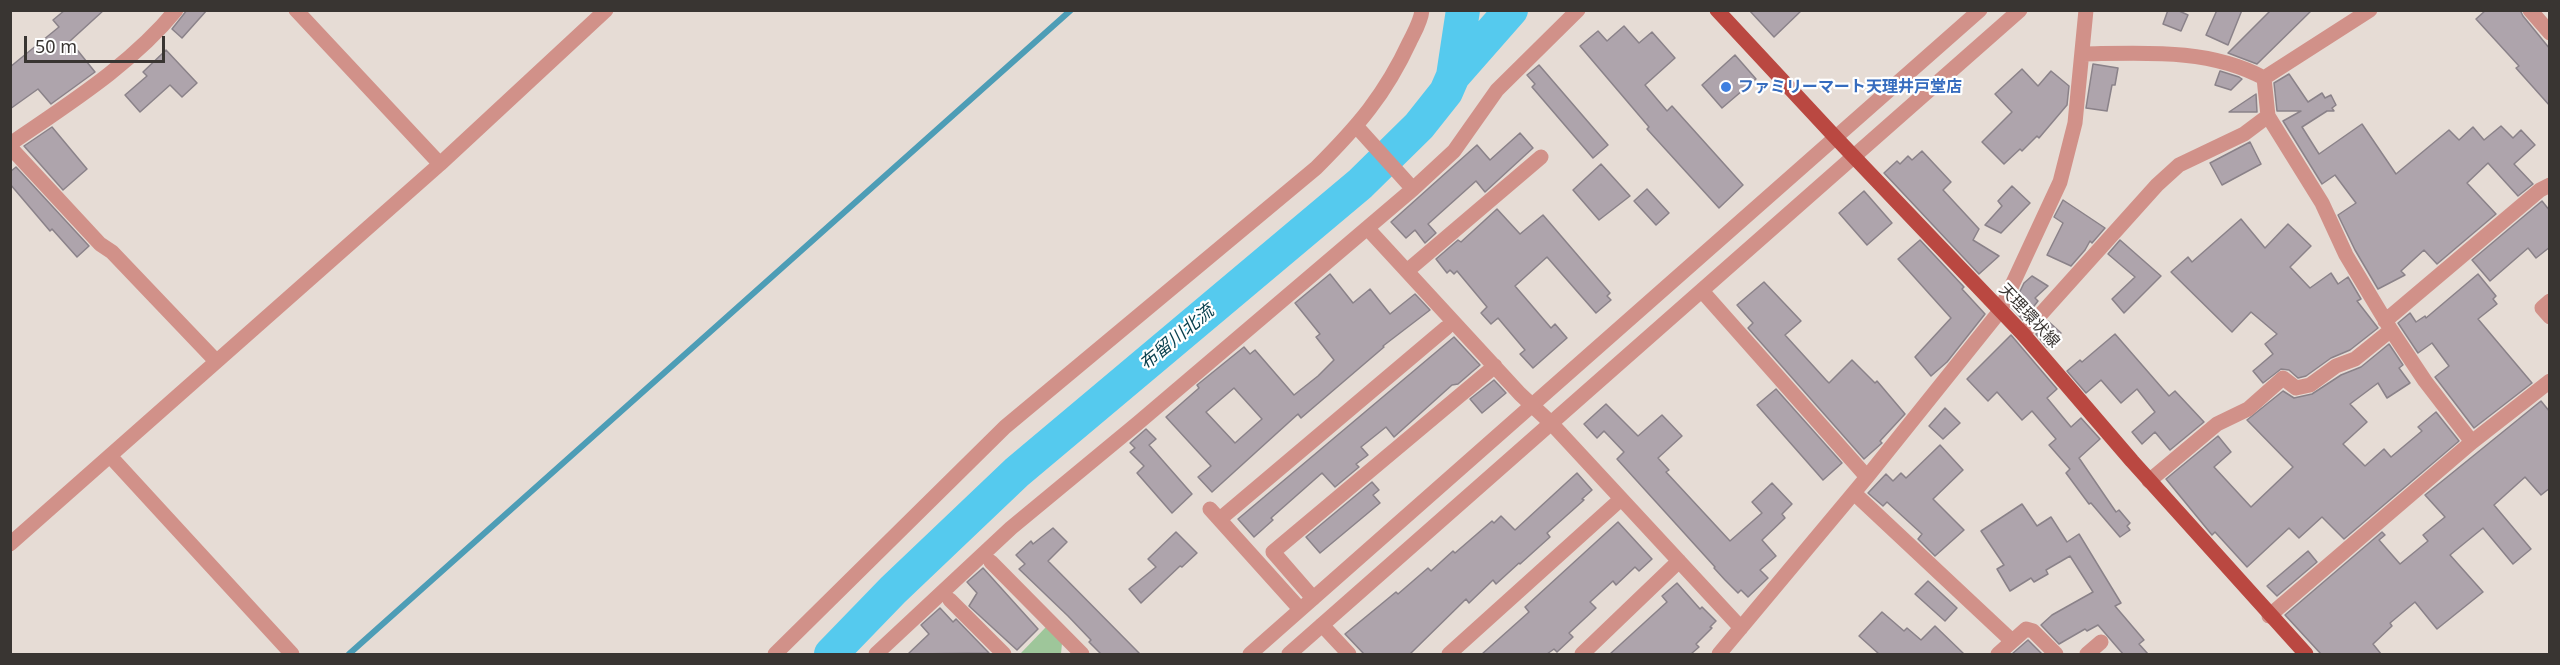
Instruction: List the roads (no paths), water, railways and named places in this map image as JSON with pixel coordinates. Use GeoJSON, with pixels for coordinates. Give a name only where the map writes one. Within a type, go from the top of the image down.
{"type":"FeatureCollection","features":[{"type":"Feature","properties":{"kind":"main road","name":"天理環状線"},"geometry":{"type":"LineString","coordinates":[[1717,10],[1853,157],[2024,334],[2149,481],[2306,654]]}},
{"type":"Feature","properties":{"kind":"street"},"geometry":{"type":"LineString","coordinates":[[176,10],[159,32],[101,80],[10,146],[100,244],[112,252],[216,361]]}},
{"type":"Feature","properties":{"kind":"street"},"geometry":{"type":"LineString","coordinates":[[296,10],[440,164]]}},
{"type":"Feature","properties":{"kind":"street"},"geometry":{"type":"LineString","coordinates":[[10,544],[440,164],[606,10]]}},
{"type":"Feature","properties":{"kind":"street"},"geometry":{"type":"LineString","coordinates":[[776,654],[1005,427],[1360,129],[1400,62],[1422,10]]}},
{"type":"Feature","properties":{"kind":"street"},"geometry":{"type":"LineString","coordinates":[[876,654],[1011,528],[1368,229],[1454,151],[1497,90],[1578,10]]}},
{"type":"Feature","properties":{"kind":"street"},"geometry":{"type":"LineString","coordinates":[[1250,654],[1837,139],[1980,10]]}},
{"type":"Feature","properties":{"kind":"street"},"geometry":{"type":"LineString","coordinates":[[1289,654],[2020,10]]}},
{"type":"Feature","properties":{"kind":"street"},"geometry":{"type":"LineString","coordinates":[[1719,654],[1868,477],[2000,311],[2060,182],[2076,123],[2086,10]]}},
{"type":"Feature","properties":{"kind":"street"},"geometry":{"type":"LineString","coordinates":[[2264,78],[2370,10]]}},
{"type":"Feature","properties":{"kind":"street"},"geometry":{"type":"LineString","coordinates":[[2530,10],[2550,33]]}},
{"type":"Feature","properties":{"kind":"street"},"geometry":{"type":"LineString","coordinates":[[2083,54],[2145,52],[2192,56],[2224,62],[2264,78]]}},
{"type":"Feature","properties":{"kind":"street"},"geometry":{"type":"LineString","coordinates":[[2264,78],[2268,116],[2322,203],[2346,255],[2388,326],[2425,381],[2472,442]]}},
{"type":"Feature","properties":{"kind":"street"},"geometry":{"type":"LineString","coordinates":[[2024,334],[2157,185],[2179,165],[2244,134],[2268,116]]}},
{"type":"Feature","properties":{"kind":"street"},"geometry":{"type":"LineString","coordinates":[[1360,129],[1412,188]]}},
{"type":"Feature","properties":{"kind":"street"},"geometry":{"type":"LineString","coordinates":[[1407,271],[1541,157]]}},
{"type":"Feature","properties":{"kind":"street"},"geometry":{"type":"LineString","coordinates":[[2149,481],[2217,424],[2248,409],[2283,378],[2296,388],[2310,385],[2336,366],[2355,359],[2388,326],[2546,191]]}},
{"type":"Feature","properties":{"kind":"street"},"geometry":{"type":"LineString","coordinates":[[1368,229],[1531,406],[1551,423],[1741,628]]}},
{"type":"Feature","properties":{"kind":"street"},"geometry":{"type":"LineString","coordinates":[[1702,291],[1868,477]]}},
{"type":"Feature","properties":{"kind":"street"},"geometry":{"type":"LineString","coordinates":[[2550,301],[2542,308],[2550,317]]}},
{"type":"Feature","properties":{"kind":"street"},"geometry":{"type":"LineString","coordinates":[[1300,609],[1215,514],[1446,328]]}},
{"type":"Feature","properties":{"kind":"street"},"geometry":{"type":"LineString","coordinates":[[1313,597],[1273,552],[1495,366]]}},
{"type":"Feature","properties":{"kind":"street"},"geometry":{"type":"LineString","coordinates":[[2269,615],[2472,442],[2550,381]]}},
{"type":"Feature","properties":{"kind":"street"},"geometry":{"type":"LineString","coordinates":[[110,456],[292,654]]}},
{"type":"Feature","properties":{"kind":"street"},"geometry":{"type":"LineString","coordinates":[[1854,493],[2012,641]]}},
{"type":"Feature","properties":{"kind":"street"},"geometry":{"type":"LineString","coordinates":[[1449,654],[1621,499]]}},
{"type":"Feature","properties":{"kind":"street"},"geometry":{"type":"LineString","coordinates":[[1582,654],[1679,561]]}},
{"type":"Feature","properties":{"kind":"street"},"geometry":{"type":"LineString","coordinates":[[991,562],[1080,654]]}},
{"type":"Feature","properties":{"kind":"street"},"geometry":{"type":"LineString","coordinates":[[950,600],[1004,654]]}},
{"type":"Feature","properties":{"kind":"street"},"geometry":{"type":"LineString","coordinates":[[1322,625],[1349,654]]}},
{"type":"Feature","properties":{"kind":"street"},"geometry":{"type":"LineString","coordinates":[[1998,654],[2026,629],[2032,631],[2056,654]]}},
{"type":"Feature","properties":{"kind":"street"},"geometry":{"type":"LineString","coordinates":[[2087,654],[2100,642]]}},
{"type":"Feature","properties":{"kind":"waterway"},"geometry":{"type":"LineString","coordinates":[[349,654],[1071,10]]}},
{"type":"Feature","properties":{"kind":"waterway"},"geometry":{"type":"LineString","coordinates":[[1453,76],[1463,10]]}},
{"type":"Feature","properties":{"kind":"waterway","name":"布留川北流"},"geometry":{"type":"LineString","coordinates":[[831,654],[893,590],[1017,472],[1360,184],[1419,126],[1446,92],[1453,76],[1511,10]]}},
{"type":"Feature","properties":{"kind":"place","name":"ファミリーマート天理井戸堂店"},"geometry":{"type":"Point","coordinates":[1726,87]}}]}
